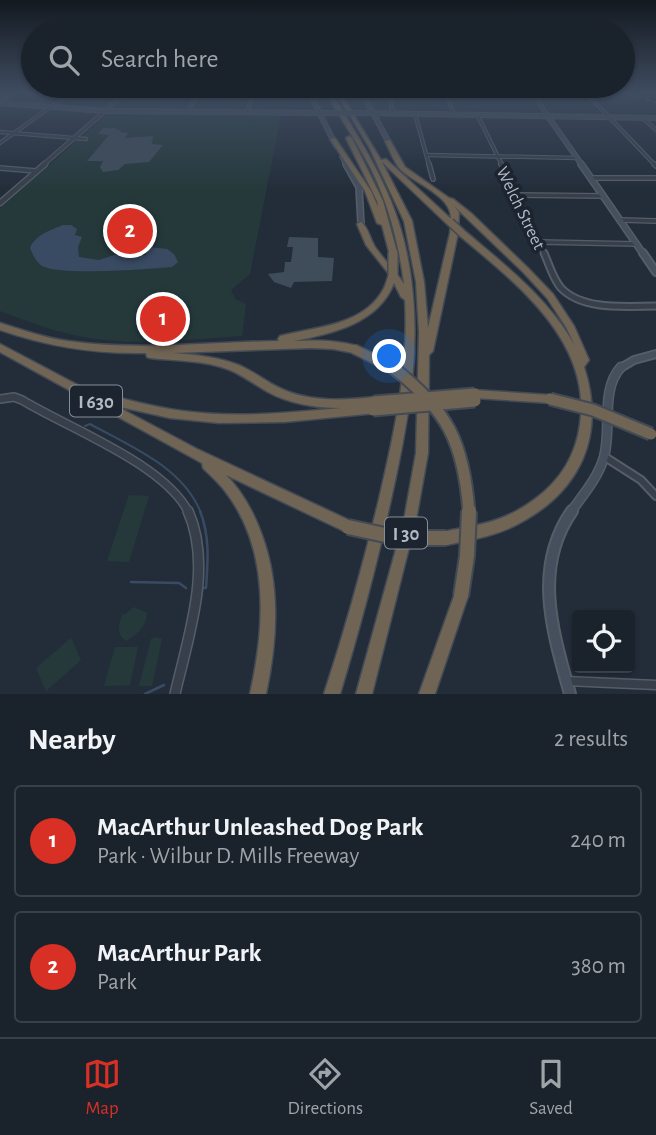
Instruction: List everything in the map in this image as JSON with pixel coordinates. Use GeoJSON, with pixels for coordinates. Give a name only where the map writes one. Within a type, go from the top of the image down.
{"type":"FeatureCollection","features":[{"type":"Feature","properties":{"kind":"highway"},"geometry":{"type":"LineString","coordinates":[[232,345],[307,335],[334,328],[357,319],[383,298],[393,275],[393,252],[380,201],[344,126]]}},
{"type":"Feature","properties":{"kind":"highway","name":"I 30"},"geometry":{"type":"LineString","coordinates":[[332,694],[387,496],[402,424],[411,361],[411,308],[406,270],[390,207],[378,177],[348,126]]}},
{"type":"Feature","properties":{"kind":"highway","name":"I 30"},"geometry":{"type":"LineString","coordinates":[[359,126],[394,188],[412,236],[421,282],[424,368],[422,453],[410,520],[364,694]]}},
{"type":"Feature","properties":{"kind":"highway"},"geometry":{"type":"LineString","coordinates":[[333,139],[368,191],[393,252]]}},
{"type":"Feature","properties":{"kind":"highway"},"geometry":{"type":"LineString","coordinates":[[388,141],[399,164],[450,203],[456,217],[424,368]]}},
{"type":"Feature","properties":{"kind":"highway"},"geometry":{"type":"LineString","coordinates":[[193,453],[348,527],[399,538],[446,538],[510,522],[542,502],[562,482],[579,456],[588,426],[587,398],[580,368],[562,333],[545,311],[404,182],[372,147]]}},
{"type":"Feature","properties":{"kind":"highway"},"geometry":{"type":"LineString","coordinates":[[419,181],[456,203],[552,298],[567,317],[578,339],[584,360],[580,368]]}},
{"type":"Feature","properties":{"kind":"highway"},"geometry":{"type":"LineString","coordinates":[[361,224],[370,247],[399,280],[405,298],[411,361]]}},
{"type":"Feature","properties":{"kind":"highway"},"geometry":{"type":"LineString","coordinates":[[0,326],[55,343],[217,362],[236,368],[274,390],[317,403],[373,406]]}},
{"type":"Feature","properties":{"kind":"highway"},"geometry":{"type":"LineString","coordinates":[[110,350],[325,344],[354,349],[388,364],[429,394],[443,415],[457,445],[465,473],[470,508],[470,544],[461,596],[427,694]]}},
{"type":"Feature","properties":{"kind":"highway","name":"I 630"},"geometry":{"type":"LineString","coordinates":[[0,348],[193,453]]}},
{"type":"Feature","properties":{"kind":"highway"},"geometry":{"type":"LineString","coordinates":[[82,392],[144,409],[197,417],[267,419],[373,406],[518,396],[550,399],[593,410],[654,436]]}},
{"type":"Feature","properties":{"kind":"highway"},"geometry":{"type":"LineString","coordinates":[[193,453],[232,488],[246,510],[260,546],[270,622],[265,666],[258,694]]}},
{"type":"Feature","properties":{"kind":"main road"},"geometry":{"type":"LineString","coordinates":[[328,126],[359,187],[361,224]]}},
{"type":"Feature","properties":{"kind":"main road"},"geometry":{"type":"LineString","coordinates":[[381,126],[388,141]]}},
{"type":"Feature","properties":{"kind":"main road"},"geometry":{"type":"LineString","coordinates":[[555,126],[656,272]]}},
{"type":"Feature","properties":{"kind":"main road"},"geometry":{"type":"LineString","coordinates":[[569,694],[550,611],[548,589],[551,555],[563,523],[589,488],[605,457],[610,433],[610,386],[614,372],[629,360],[656,354]]}},
{"type":"Feature","properties":{"kind":"street"},"geometry":{"type":"LineString","coordinates":[[0,143],[23,126]]}},
{"type":"Feature","properties":{"kind":"street"},"geometry":{"type":"LineString","coordinates":[[0,202],[88,126]]}},
{"type":"Feature","properties":{"kind":"street"},"geometry":{"type":"LineString","coordinates":[[419,126],[433,179]]}},
{"type":"Feature","properties":{"kind":"street","name":"Welch Street"},"geometry":{"type":"LineString","coordinates":[[482,126],[558,283],[573,296],[596,304],[656,306]]}},
{"type":"Feature","properties":{"kind":"street"},"geometry":{"type":"LineString","coordinates":[[617,126],[655,163]]}},
{"type":"Feature","properties":{"kind":"street"},"geometry":{"type":"LineString","coordinates":[[0,132],[86,139]]}},
{"type":"Feature","properties":{"kind":"street"},"geometry":{"type":"LineString","coordinates":[[427,155],[578,158]]}},
{"type":"Feature","properties":{"kind":"street"},"geometry":{"type":"LineString","coordinates":[[0,168],[36,171]]}},
{"type":"Feature","properties":{"kind":"street"},"geometry":{"type":"LineString","coordinates":[[592,178],[656,178]]}},
{"type":"Feature","properties":{"kind":"street"},"geometry":{"type":"LineString","coordinates":[[516,195],[604,196]]}},
{"type":"Feature","properties":{"kind":"street"},"geometry":{"type":"LineString","coordinates":[[621,220],[656,221]]}},
{"type":"Feature","properties":{"kind":"street"},"geometry":{"type":"LineString","coordinates":[[539,242],[637,244]]}},
{"type":"Feature","properties":{"kind":"street"},"geometry":{"type":"LineString","coordinates":[[0,400],[14,397],[22,400],[158,477],[183,503],[194,526],[198,568],[175,694]]}},
{"type":"Feature","properties":{"kind":"street"},"geometry":{"type":"LineString","coordinates":[[605,457],[640,480],[656,496]]}},
{"type":"Feature","properties":{"kind":"street"},"geometry":{"type":"LineString","coordinates":[[566,681],[656,685]]}},
{"type":"Feature","properties":{"kind":"green space"},"geometry":{"type":"Polygon","coordinates":[[[94,126],[279,126],[250,274],[231,290],[235,299],[246,304],[242,336],[166,341],[108,340],[66,333],[0,311],[0,208],[94,126]]]}},
{"type":"Feature","properties":{"kind":"green space"},"geometry":{"type":"Polygon","coordinates":[[[129,495],[149,496],[129,562],[107,561],[129,495]]]}},
{"type":"Feature","properties":{"kind":"green space"},"geometry":{"type":"Polygon","coordinates":[[[134,607],[147,613],[145,623],[127,641],[120,635],[120,624],[123,613],[124,615],[134,607]]]}},
{"type":"Feature","properties":{"kind":"green space"},"geometry":{"type":"Polygon","coordinates":[[[71,638],[81,660],[46,691],[36,668],[71,638]]]}},
{"type":"Feature","properties":{"kind":"green space"},"geometry":{"type":"Polygon","coordinates":[[[151,639],[162,639],[152,686],[139,686],[151,639]]]}},
{"type":"Feature","properties":{"kind":"green space"},"geometry":{"type":"Polygon","coordinates":[[[115,647],[138,647],[130,685],[104,686],[115,647]]]}},
{"type":"Feature","properties":{"kind":"water"},"geometry":{"type":"Polygon","coordinates":[[[63,225],[71,225],[77,229],[75,235],[82,237],[78,247],[79,257],[99,260],[133,249],[131,256],[146,255],[148,247],[167,249],[174,254],[178,262],[172,267],[105,271],[67,271],[42,266],[30,248],[32,243],[39,236],[63,225]]]}},
{"type":"Feature","properties":{"kind":"building"},"geometry":{"type":"Polygon","coordinates":[[[103,128],[117,128],[120,132],[128,133],[125,138],[153,136],[152,144],[163,145],[149,162],[125,164],[118,170],[103,172],[100,167],[103,161],[87,161],[109,135],[98,134],[103,128]]]}},
{"type":"Feature","properties":{"kind":"building"},"geometry":{"type":"Polygon","coordinates":[[[289,237],[318,238],[318,257],[334,258],[332,281],[294,282],[291,288],[274,282],[268,274],[284,272],[285,262],[291,262],[293,247],[287,247],[289,237]]]}},
{"type":"Feature","properties":{"kind":"waterway"},"geometry":{"type":"LineString","coordinates":[[85,426],[90,424],[169,470],[193,497],[200,511]]}},
{"type":"Feature","properties":{"kind":"waterway"},"geometry":{"type":"LineString","coordinates":[[200,511],[208,549],[206,588],[203,588]]}},
{"type":"Feature","properties":{"kind":"waterway"},"geometry":{"type":"LineString","coordinates":[[131,582],[179,583],[186,588]]}},
{"type":"Feature","properties":{"kind":"waterway"},"geometry":{"type":"LineString","coordinates":[[145,694],[164,685]]}},
{"type":"Feature","properties":{"kind":"place","name":"MacArthur Park"},"geometry":{"type":"Point","coordinates":[130,231]}},
{"type":"Feature","properties":{"kind":"place","name":"MacArthur Unleashed Dog Park"},"geometry":{"type":"Point","coordinates":[163,319]}}]}
